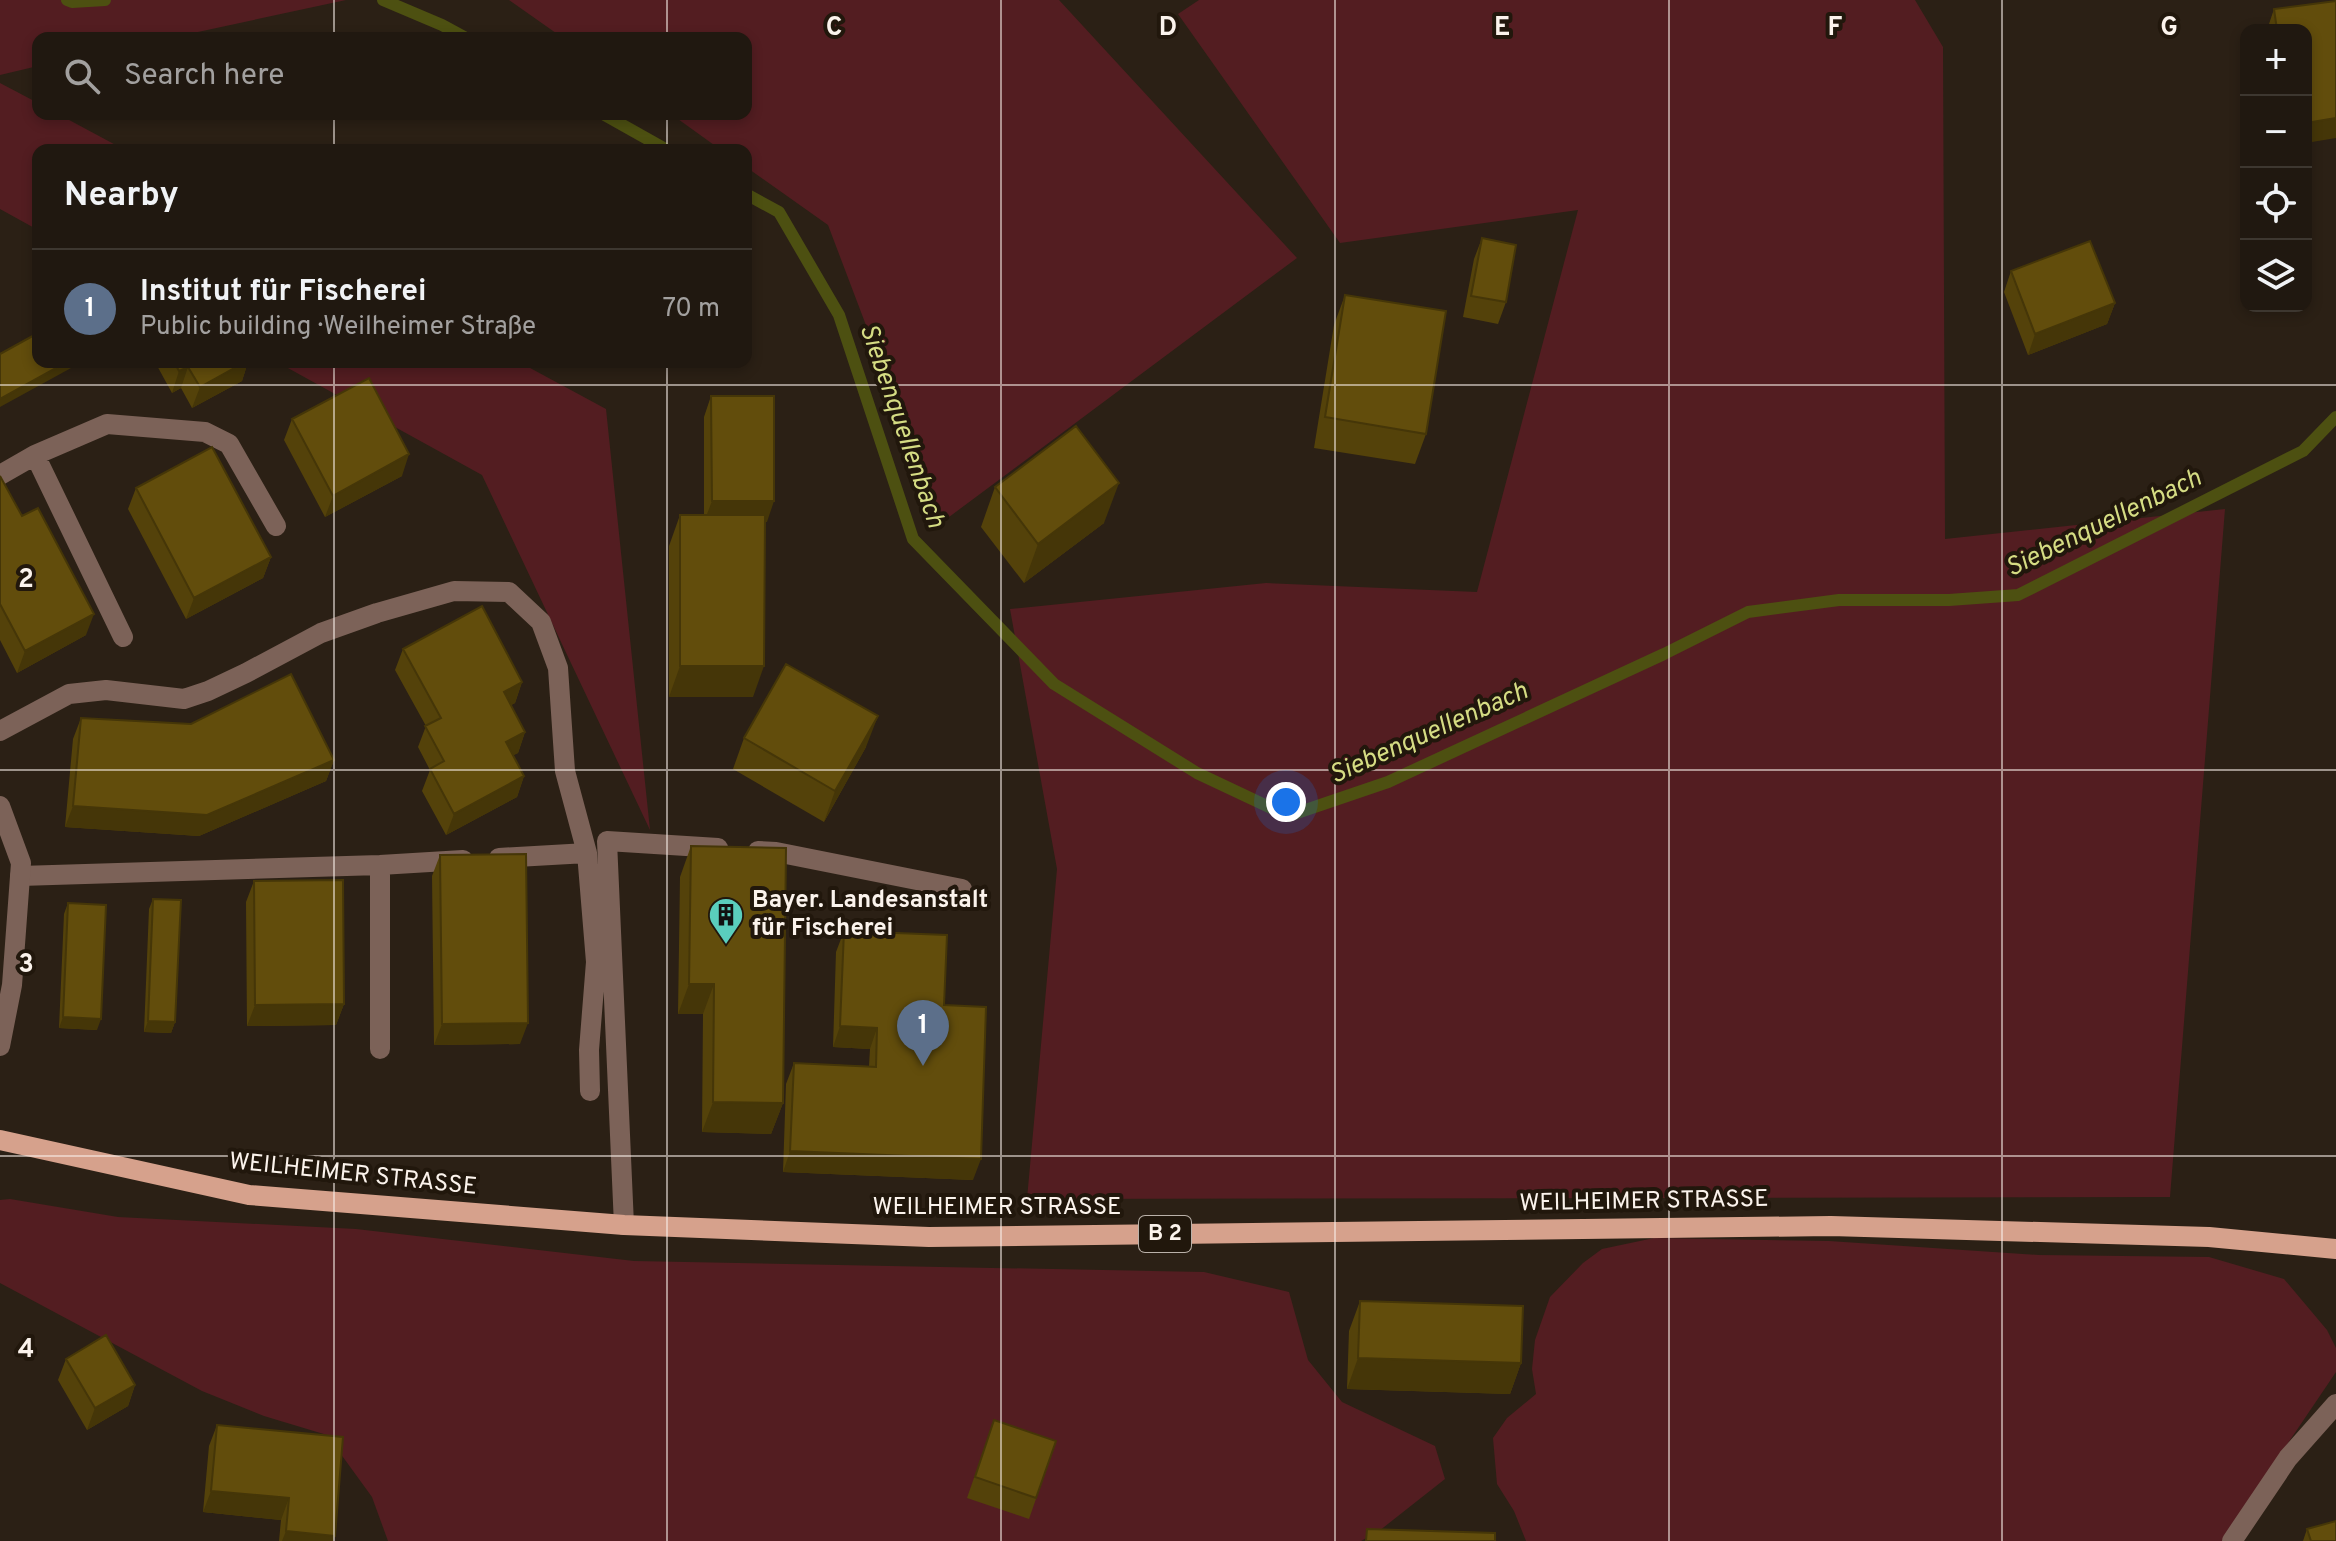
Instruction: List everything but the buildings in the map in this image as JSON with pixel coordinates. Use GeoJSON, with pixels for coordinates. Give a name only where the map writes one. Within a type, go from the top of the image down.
{"type":"FeatureCollection","features":[{"type":"Feature","properties":{"kind":"main road","name":"WEILHEIMER STRASSE"},"geometry":{"type":"LineString","coordinates":[[0,1140],[249,1195],[624,1225],[929,1237],[1831,1226],[2209,1237],[2336,1249]]}},
{"type":"Feature","properties":{"kind":"street"},"geometry":{"type":"LineString","coordinates":[[0,475],[35,455],[107,424],[205,432],[229,444],[276,526]]}},
{"type":"Feature","properties":{"kind":"street"},"geometry":{"type":"LineString","coordinates":[[35,455],[123,637]]}},
{"type":"Feature","properties":{"kind":"street"},"geometry":{"type":"LineString","coordinates":[[0,731],[69,694],[106,690],[184,699],[246,673],[321,633],[377,613],[454,591],[509,592],[541,622],[558,668],[565,771],[587,853],[596,962],[589,1050],[590,1091]]}},
{"type":"Feature","properties":{"kind":"street"},"geometry":{"type":"LineString","coordinates":[[0,806],[21,863],[12,985],[0,1046]]}},
{"type":"Feature","properties":{"kind":"street"},"geometry":{"type":"LineString","coordinates":[[624,1225],[607,841],[776,852],[962,889]]}},
{"type":"Feature","properties":{"kind":"street"},"geometry":{"type":"LineString","coordinates":[[20,876],[380,865],[587,853]]}},
{"type":"Feature","properties":{"kind":"street"},"geometry":{"type":"LineString","coordinates":[[380,865],[380,1049]]}},
{"type":"Feature","properties":{"kind":"street"},"geometry":{"type":"LineString","coordinates":[[2232,1541],[2288,1458],[2336,1404]]}},
{"type":"Feature","properties":{"kind":"shaded area"},"geometry":{"type":"Polygon","coordinates":[[[0,0],[346,0],[198,32],[32,32],[32,67],[0,75],[0,0]]]}},
{"type":"Feature","properties":{"kind":"shaded area"},"geometry":{"type":"Polygon","coordinates":[[[509,0],[1059,0],[1297,258],[941,523],[828,225],[752,171],[752,144],[713,144],[679,120],[752,120],[752,32],[554,32],[509,0]]]}},
{"type":"Feature","properties":{"kind":"shaded area"},"geometry":{"type":"Polygon","coordinates":[[[1199,0],[1915,0],[1943,47],[1945,539],[2225,509],[2170,1197],[1027,1199],[1057,869],[1010,609],[1266,583],[1477,592],[1578,210],[1340,243],[1178,14],[1199,0]]]}},
{"type":"Feature","properties":{"kind":"shaded area"},"geometry":{"type":"Polygon","coordinates":[[[0,83],[32,100],[32,120],[69,120],[114,144],[32,144],[32,227],[0,209],[0,83]]]}},
{"type":"Feature","properties":{"kind":"shaded area"},"geometry":{"type":"Polygon","coordinates":[[[288,368],[530,368],[606,409],[650,830],[482,475],[288,368]]]}},
{"type":"Feature","properties":{"kind":"shaded area"},"geometry":{"type":"Polygon","coordinates":[[[10,1199],[118,1217],[356,1229],[634,1261],[1204,1272],[1289,1292],[1308,1360],[1342,1402],[1435,1446],[1445,1479],[1379,1531],[1361,1541],[388,1541],[372,1497],[327,1435],[264,1416],[202,1391],[0,1283],[0,1200],[10,1199]]]}},
{"type":"Feature","properties":{"kind":"shaded area"},"geometry":{"type":"Polygon","coordinates":[[[1654,1238],[1829,1241],[2039,1255],[2209,1257],[2284,1279],[2327,1330],[2336,1348],[2336,1372],[2222,1541],[1526,1541],[1514,1511],[1497,1484],[1493,1438],[1507,1418],[1536,1394],[1532,1369],[1535,1340],[1550,1297],[1583,1263],[1602,1249],[1654,1238]]]}},
{"type":"Feature","properties":{"kind":"waterway","name":"Siebenquellenbach"},"geometry":{"type":"LineString","coordinates":[[67,0],[105,0]]}},
{"type":"Feature","properties":{"kind":"waterway","name":"Siebenquellenbach"},"geometry":{"type":"LineString","coordinates":[[383,0],[455,32]]}},
{"type":"Feature","properties":{"kind":"waterway","name":"Siebenquellenbach"},"geometry":{"type":"LineString","coordinates":[[614,120],[656,144]]}},
{"type":"Feature","properties":{"kind":"waterway","name":"Siebenquellenbach"},"geometry":{"type":"LineString","coordinates":[[752,197],[779,212],[839,315],[913,539],[1054,684],[1197,773],[1288,816],[1388,782],[1748,612],[1839,600],[1949,600],[2018,595],[2303,451],[2336,417]]}},
{"type":"Feature","properties":{"kind":"place","name":"Bayer. Landesanstalt für Fischerei"},"geometry":{"type":"Point","coordinates":[726,946]}},
{"type":"Feature","properties":{"kind":"place","name":"Institut für Fischerei"},"geometry":{"type":"Point","coordinates":[923,1066]}}]}
